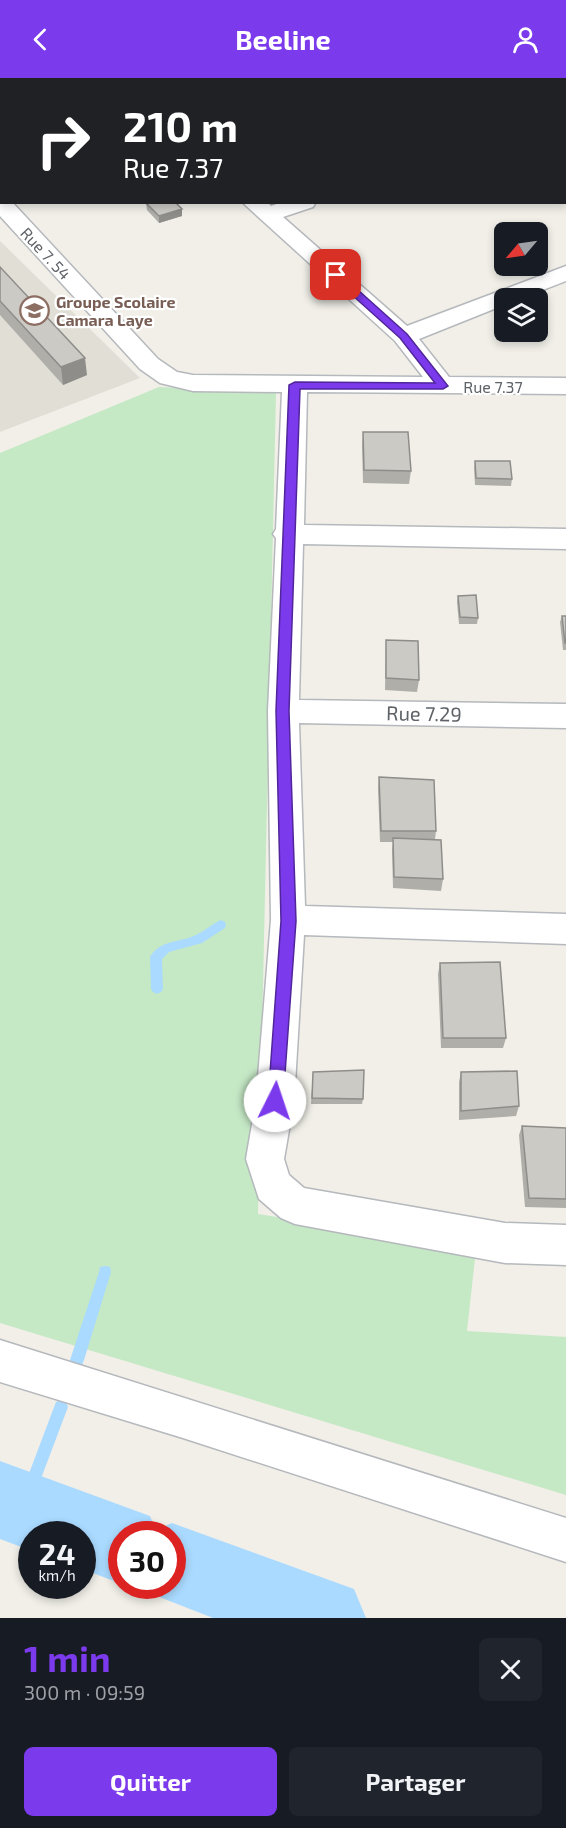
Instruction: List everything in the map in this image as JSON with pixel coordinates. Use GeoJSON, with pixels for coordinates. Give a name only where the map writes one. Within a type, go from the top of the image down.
{"type":"FeatureCollection","features":[{"type":"Feature","properties":{"kind":"street","name":"Rue 7. 54"},"geometry":{"type":"LineString","coordinates":[[1,204],[149,364],[170,378]]}},
{"type":"Feature","properties":{"kind":"street"},"geometry":{"type":"LineString","coordinates":[[260,209],[292,204]]}},
{"type":"Feature","properties":{"kind":"street"},"geometry":{"type":"LineString","coordinates":[[260,209],[404,336],[443,386]]}},
{"type":"Feature","properties":{"kind":"street"},"geometry":{"type":"LineString","coordinates":[[404,336],[566,273]]}},
{"type":"Feature","properties":{"kind":"street","name":"Rue 7.37"},"geometry":{"type":"LineString","coordinates":[[170,378],[193,383],[566,386]]}},
{"type":"Feature","properties":{"kind":"street"},"geometry":{"type":"LineString","coordinates":[[295,385],[287,534],[283,711],[288,921],[275,1101],[265,1159],[273,1186],[295,1205],[505,1243],[566,1245]]}},
{"type":"Feature","properties":{"kind":"street"},"geometry":{"type":"LineString","coordinates":[[287,534],[566,539]]}},
{"type":"Feature","properties":{"kind":"street","name":"Rue 7.29"},"geometry":{"type":"LineString","coordinates":[[283,711],[566,716]]}},
{"type":"Feature","properties":{"kind":"street"},"geometry":{"type":"LineString","coordinates":[[288,921],[566,929]]}},
{"type":"Feature","properties":{"kind":"street"},"geometry":{"type":"LineString","coordinates":[[0,1361],[566,1540]]}},
{"type":"Feature","properties":{"kind":"shaded area","name":"Groupe Scolaire Camara Laye"},"geometry":{"type":"Polygon","coordinates":[[[0,241],[140,378],[0,432],[0,241]]]}},
{"type":"Feature","properties":{"kind":"green space"},"geometry":{"type":"Polygon","coordinates":[[[159,387],[276,392],[258,1214],[476,1249],[467,1331],[566,1337],[566,1495],[0,1323],[0,453],[159,387]]]}},
{"type":"Feature","properties":{"kind":"building"},"geometry":{"type":"Polygon","coordinates":[[[147,204],[177,204],[182,209],[159,216],[147,204]]]}},
{"type":"Feature","properties":{"kind":"building"},"geometry":{"type":"Polygon","coordinates":[[[0,267],[85,358],[61,367],[0,301],[0,267]]]}},
{"type":"Feature","properties":{"kind":"building"},"geometry":{"type":"Polygon","coordinates":[[[363,432],[408,432],[411,471],[364,470],[363,432]]]}},
{"type":"Feature","properties":{"kind":"building"},"geometry":{"type":"Polygon","coordinates":[[[475,461],[510,461],[512,479],[476,478],[475,461]]]}},
{"type":"Feature","properties":{"kind":"building"},"geometry":{"type":"Polygon","coordinates":[[[476,595],[478,618],[460,617],[458,596],[476,595]]]}},
{"type":"Feature","properties":{"kind":"building"},"geometry":{"type":"Polygon","coordinates":[[[562,616],[566,616],[566,643],[565,643],[562,616]]]}},
{"type":"Feature","properties":{"kind":"building"},"geometry":{"type":"Polygon","coordinates":[[[386,640],[418,641],[419,680],[386,678],[386,640]]]}},
{"type":"Feature","properties":{"kind":"building"},"geometry":{"type":"Polygon","coordinates":[[[379,777],[434,780],[436,831],[381,831],[379,777]]]}},
{"type":"Feature","properties":{"kind":"building"},"geometry":{"type":"Polygon","coordinates":[[[393,838],[441,840],[443,879],[394,877],[393,838]]]}},
{"type":"Feature","properties":{"kind":"building"},"geometry":{"type":"Polygon","coordinates":[[[500,962],[506,1038],[443,1038],[440,963],[500,962]]]}},
{"type":"Feature","properties":{"kind":"building"},"geometry":{"type":"Polygon","coordinates":[[[364,1070],[363,1099],[312,1098],[313,1072],[364,1070]]]}},
{"type":"Feature","properties":{"kind":"building"},"geometry":{"type":"Polygon","coordinates":[[[517,1071],[519,1106],[461,1111],[461,1072],[517,1071]]]}},
{"type":"Feature","properties":{"kind":"building"},"geometry":{"type":"Polygon","coordinates":[[[522,1126],[566,1128],[566,1199],[529,1198],[522,1126]]]}},
{"type":"Feature","properties":{"kind":"waterway"},"geometry":{"type":"LineString","coordinates":[[157,989],[156,957],[166,948],[198,940],[221,925]]}},
{"type":"Feature","properties":{"kind":"waterway"},"geometry":{"type":"LineString","coordinates":[[77,1360],[105,1272]]}},
{"type":"Feature","properties":{"kind":"waterway"},"geometry":{"type":"LineString","coordinates":[[23,1508],[61,1407]]}},
{"type":"Feature","properties":{"kind":"waterway"},"geometry":{"type":"LineString","coordinates":[[0,1500],[108,1539]]}},
{"type":"Feature","properties":{"kind":"waterway"},"geometry":{"type":"LineString","coordinates":[[186,1568],[325,1618]]}},
{"type":"Feature","properties":{"kind":"place","name":"Groupe Scolaire Camara Laye"},"geometry":{"type":"Point","coordinates":[35,310]}},
{"type":"Feature","properties":{"kind":"route"},"geometry":{"type":"LineString","coordinates":[[275,1101],[288,921],[283,711],[287,534],[295,385],[443,386],[404,336],[336,275]]}}]}
